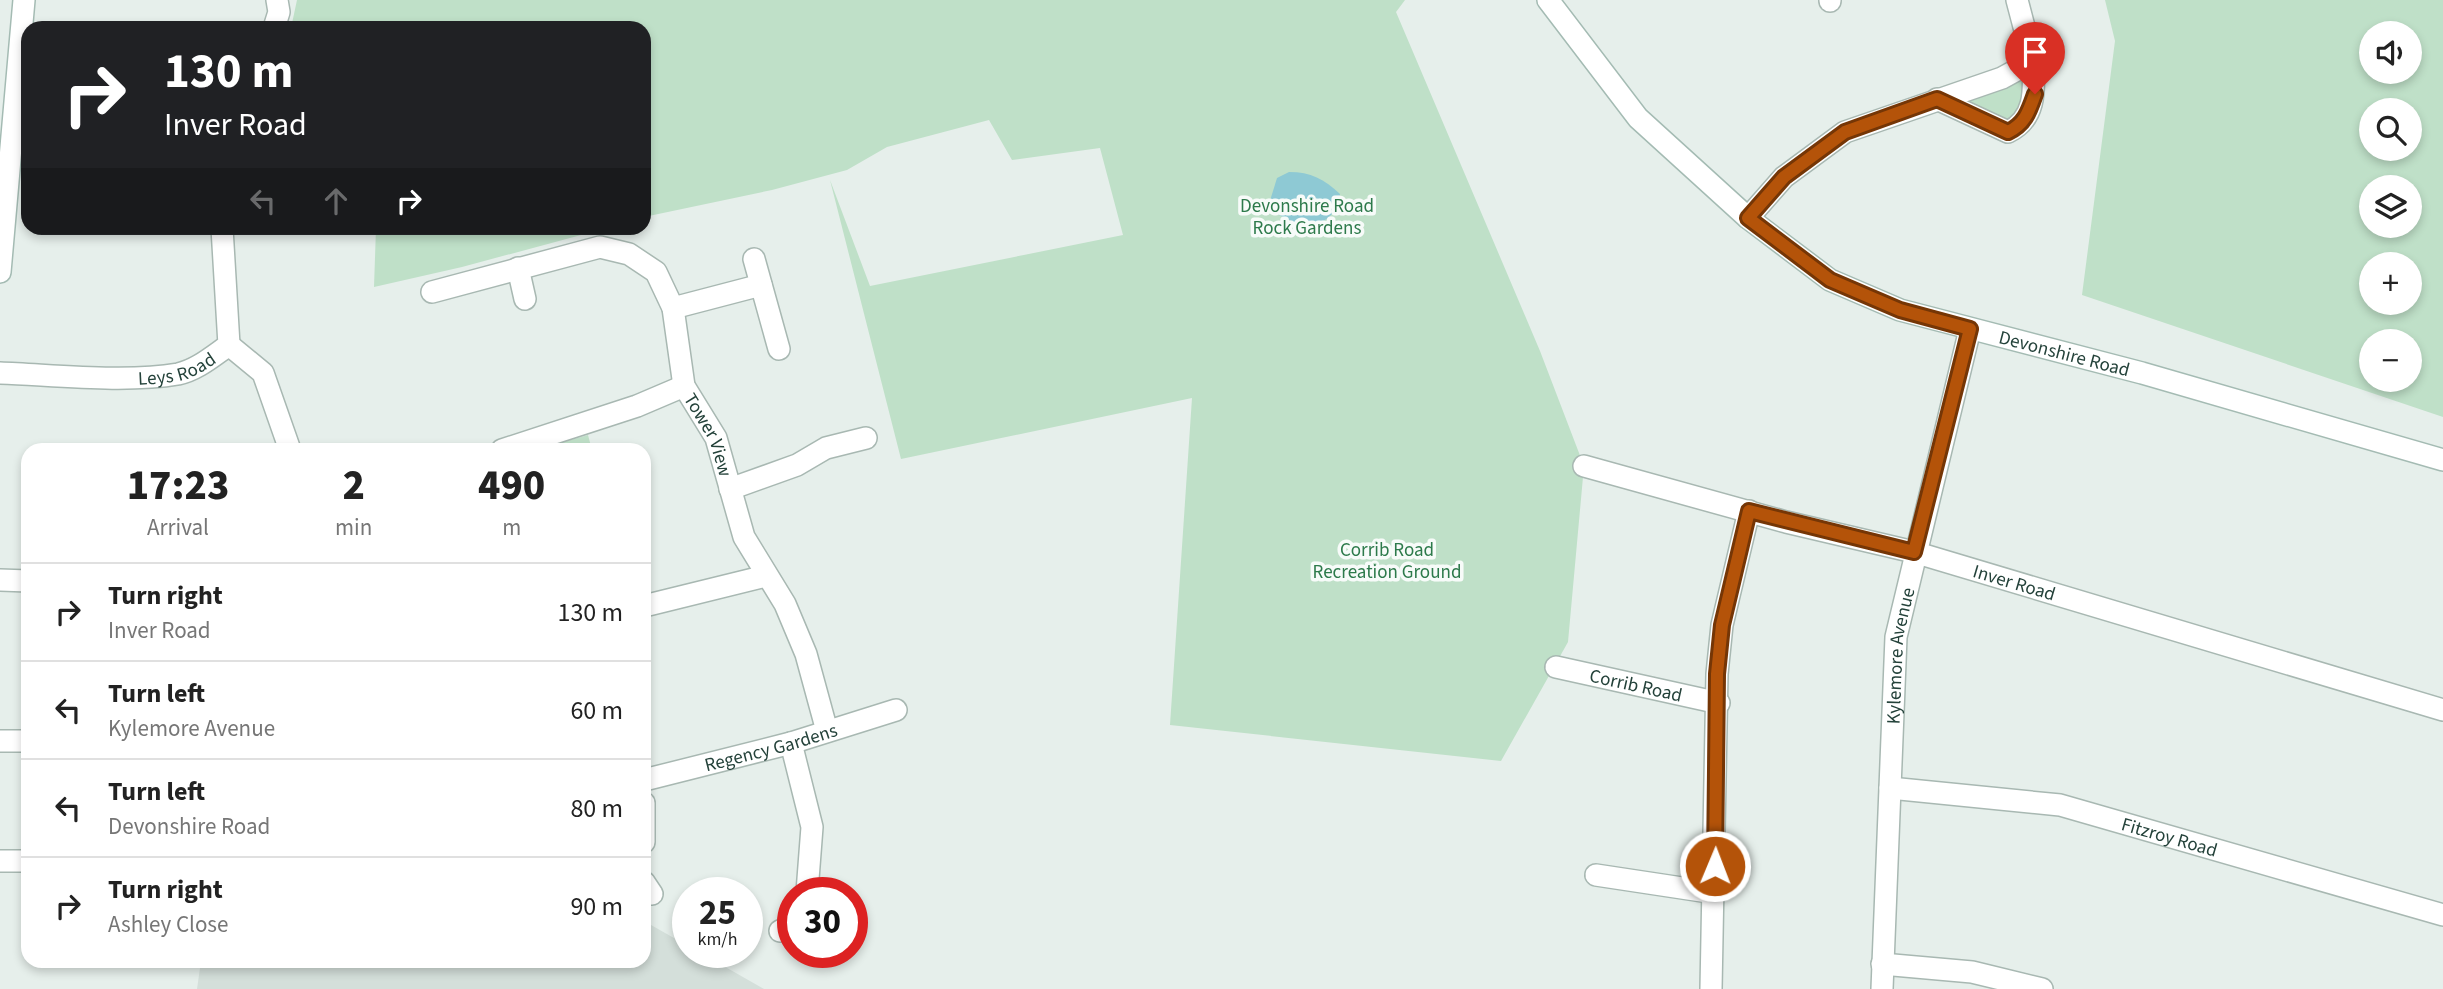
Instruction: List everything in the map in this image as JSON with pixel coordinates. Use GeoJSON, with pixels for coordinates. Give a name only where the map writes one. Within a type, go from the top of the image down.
{"type":"FeatureCollection","features":[{"type":"Feature","properties":{"kind":"street"},"geometry":{"type":"LineString","coordinates":[[22,21],[24,0]]}},
{"type":"Feature","properties":{"kind":"street"},"geometry":{"type":"LineString","coordinates":[[276,21],[279,12],[277,0]]}},
{"type":"Feature","properties":{"kind":"street","name":"Devonshire Road"},"geometry":{"type":"LineString","coordinates":[[1548,0],[1638,118],[1748,218],[1830,280],[1900,310],[2142,373],[2443,460]]}},
{"type":"Feature","properties":{"kind":"street"},"geometry":{"type":"LineString","coordinates":[[1937,99],[2008,132],[2018,127],[2027,117],[2035,94],[2032,61],[2017,0]]}},
{"type":"Feature","properties":{"kind":"street"},"geometry":{"type":"LineString","coordinates":[[0,272],[21,34]]}},
{"type":"Feature","properties":{"kind":"street"},"geometry":{"type":"LineString","coordinates":[[1748,218],[1784,177],[1845,132],[2002,78],[2032,61]]}},
{"type":"Feature","properties":{"kind":"street","name":"Leys Road"},"geometry":{"type":"LineString","coordinates":[[0,373],[117,376],[178,374],[196,367],[229,345],[222,235]]}},
{"type":"Feature","properties":{"kind":"street","name":"Tower View"},"geometry":{"type":"LineString","coordinates":[[432,292],[593,248],[615,249],[656,272],[673,308],[684,386],[716,438],[744,537],[785,604],[806,654],[827,731]]}},
{"type":"Feature","properties":{"kind":"street"},"geometry":{"type":"LineString","coordinates":[[754,259],[779,349]]}},
{"type":"Feature","properties":{"kind":"street"},"geometry":{"type":"LineString","coordinates":[[517,268],[525,299]]}},
{"type":"Feature","properties":{"kind":"street"},"geometry":{"type":"LineString","coordinates":[[673,308],[761,285]]}},
{"type":"Feature","properties":{"kind":"street","name":"Kylemore Avenue"},"geometry":{"type":"LineString","coordinates":[[1882,989],[1896,637],[1914,552],[1970,329]]}},
{"type":"Feature","properties":{"kind":"street"},"geometry":{"type":"LineString","coordinates":[[229,345],[263,373],[288,443]]}},
{"type":"Feature","properties":{"kind":"street"},"geometry":{"type":"LineString","coordinates":[[524,443],[637,407],[684,386]]}},
{"type":"Feature","properties":{"kind":"street"},"geometry":{"type":"LineString","coordinates":[[730,489],[797,465],[826,449],[866,438]]}},
{"type":"Feature","properties":{"kind":"street","name":"Inver Road"},"geometry":{"type":"LineString","coordinates":[[1584,466],[1914,552],[2443,710]]}},
{"type":"Feature","properties":{"kind":"street"},"geometry":{"type":"LineString","coordinates":[[1711,989],[1722,625],[1749,511]]}},
{"type":"Feature","properties":{"kind":"street"},"geometry":{"type":"LineString","coordinates":[[651,604],[766,576]]}},
{"type":"Feature","properties":{"kind":"street"},"geometry":{"type":"LineString","coordinates":[[0,580],[21,580]]}},
{"type":"Feature","properties":{"kind":"street","name":"Corrib Road"},"geometry":{"type":"LineString","coordinates":[[1556,667],[1718,703]]}},
{"type":"Feature","properties":{"kind":"street","name":"Regency Gardens"},"geometry":{"type":"LineString","coordinates":[[651,778],[791,743],[896,710]]}},
{"type":"Feature","properties":{"kind":"street"},"geometry":{"type":"LineString","coordinates":[[0,741],[21,741]]}},
{"type":"Feature","properties":{"kind":"street"},"geometry":{"type":"LineString","coordinates":[[791,743],[811,827],[808,877]]}},
{"type":"Feature","properties":{"kind":"street","name":"Fitzroy Road"},"geometry":{"type":"LineString","coordinates":[[1890,788],[2060,804],[2443,915]]}},
{"type":"Feature","properties":{"kind":"street"},"geometry":{"type":"LineString","coordinates":[[0,861],[21,861]]}},
{"type":"Feature","properties":{"kind":"street"},"geometry":{"type":"LineString","coordinates":[[1597,875],[1714,893]]}},
{"type":"Feature","properties":{"kind":"street"},"geometry":{"type":"LineString","coordinates":[[1882,964],[1972,972],[2042,989]]}},
{"type":"Feature","properties":{"kind":"shaded area"},"geometry":{"type":"Polygon","coordinates":[[[651,925],[672,937],[672,968],[727,968],[764,989],[197,989],[200,968],[651,968],[651,925]]]}},
{"type":"Feature","properties":{"kind":"green space"},"geometry":{"type":"Polygon","coordinates":[[[297,0],[1405,0],[1396,12],[1540,351],[1584,466],[1568,642],[1501,761],[1170,725],[1192,398],[901,459],[830,180],[870,286],[1123,235],[1100,148],[1012,160],[989,120],[887,147],[847,170],[772,190],[651,216],[651,21],[292,21],[297,0]]]}},
{"type":"Feature","properties":{"kind":"green space"},"geometry":{"type":"Polygon","coordinates":[[[2105,0],[2443,0],[2443,417],[2369,392],[2422,392],[2422,329],[2359,329],[2359,389],[2082,295],[2115,41],[2105,0]]]}},
{"type":"Feature","properties":{"kind":"green space"},"geometry":{"type":"Polygon","coordinates":[[[2033,61],[2018,127],[1937,99],[2033,61]]]}},
{"type":"Feature","properties":{"kind":"green space"},"geometry":{"type":"Polygon","coordinates":[[[376,235],[581,235],[462,267],[374,287],[376,235]]]}},
{"type":"Feature","properties":{"kind":"green space"},"geometry":{"type":"Polygon","coordinates":[[[588,435],[590,443],[560,443],[588,435]]]}},
{"type":"Feature","properties":{"kind":"water"},"geometry":{"type":"Polygon","coordinates":[[[1289,172],[1317,177],[1340,194],[1336,208],[1329,217],[1306,228],[1275,213],[1269,204],[1277,178],[1289,172]]]}},
{"type":"Feature","properties":{"kind":"route"},"geometry":{"type":"LineString","coordinates":[[1715,866],[1717,674],[1722,625],[1749,511],[1914,552],[1970,329],[1900,310],[1830,280],[1748,218],[1784,177],[1845,132],[1937,99],[2008,132],[2018,127],[2027,117],[2035,94]]}},
{"type":"Feature","properties":{"kind":"park label","name":"Devonshire Road Rock Gardens"},"geometry":{"type":"Point","coordinates":[1307,216]}},
{"type":"Feature","properties":{"kind":"park label","name":"Corrib Road Recreation Ground"},"geometry":{"type":"Point","coordinates":[1387,560]}}]}
